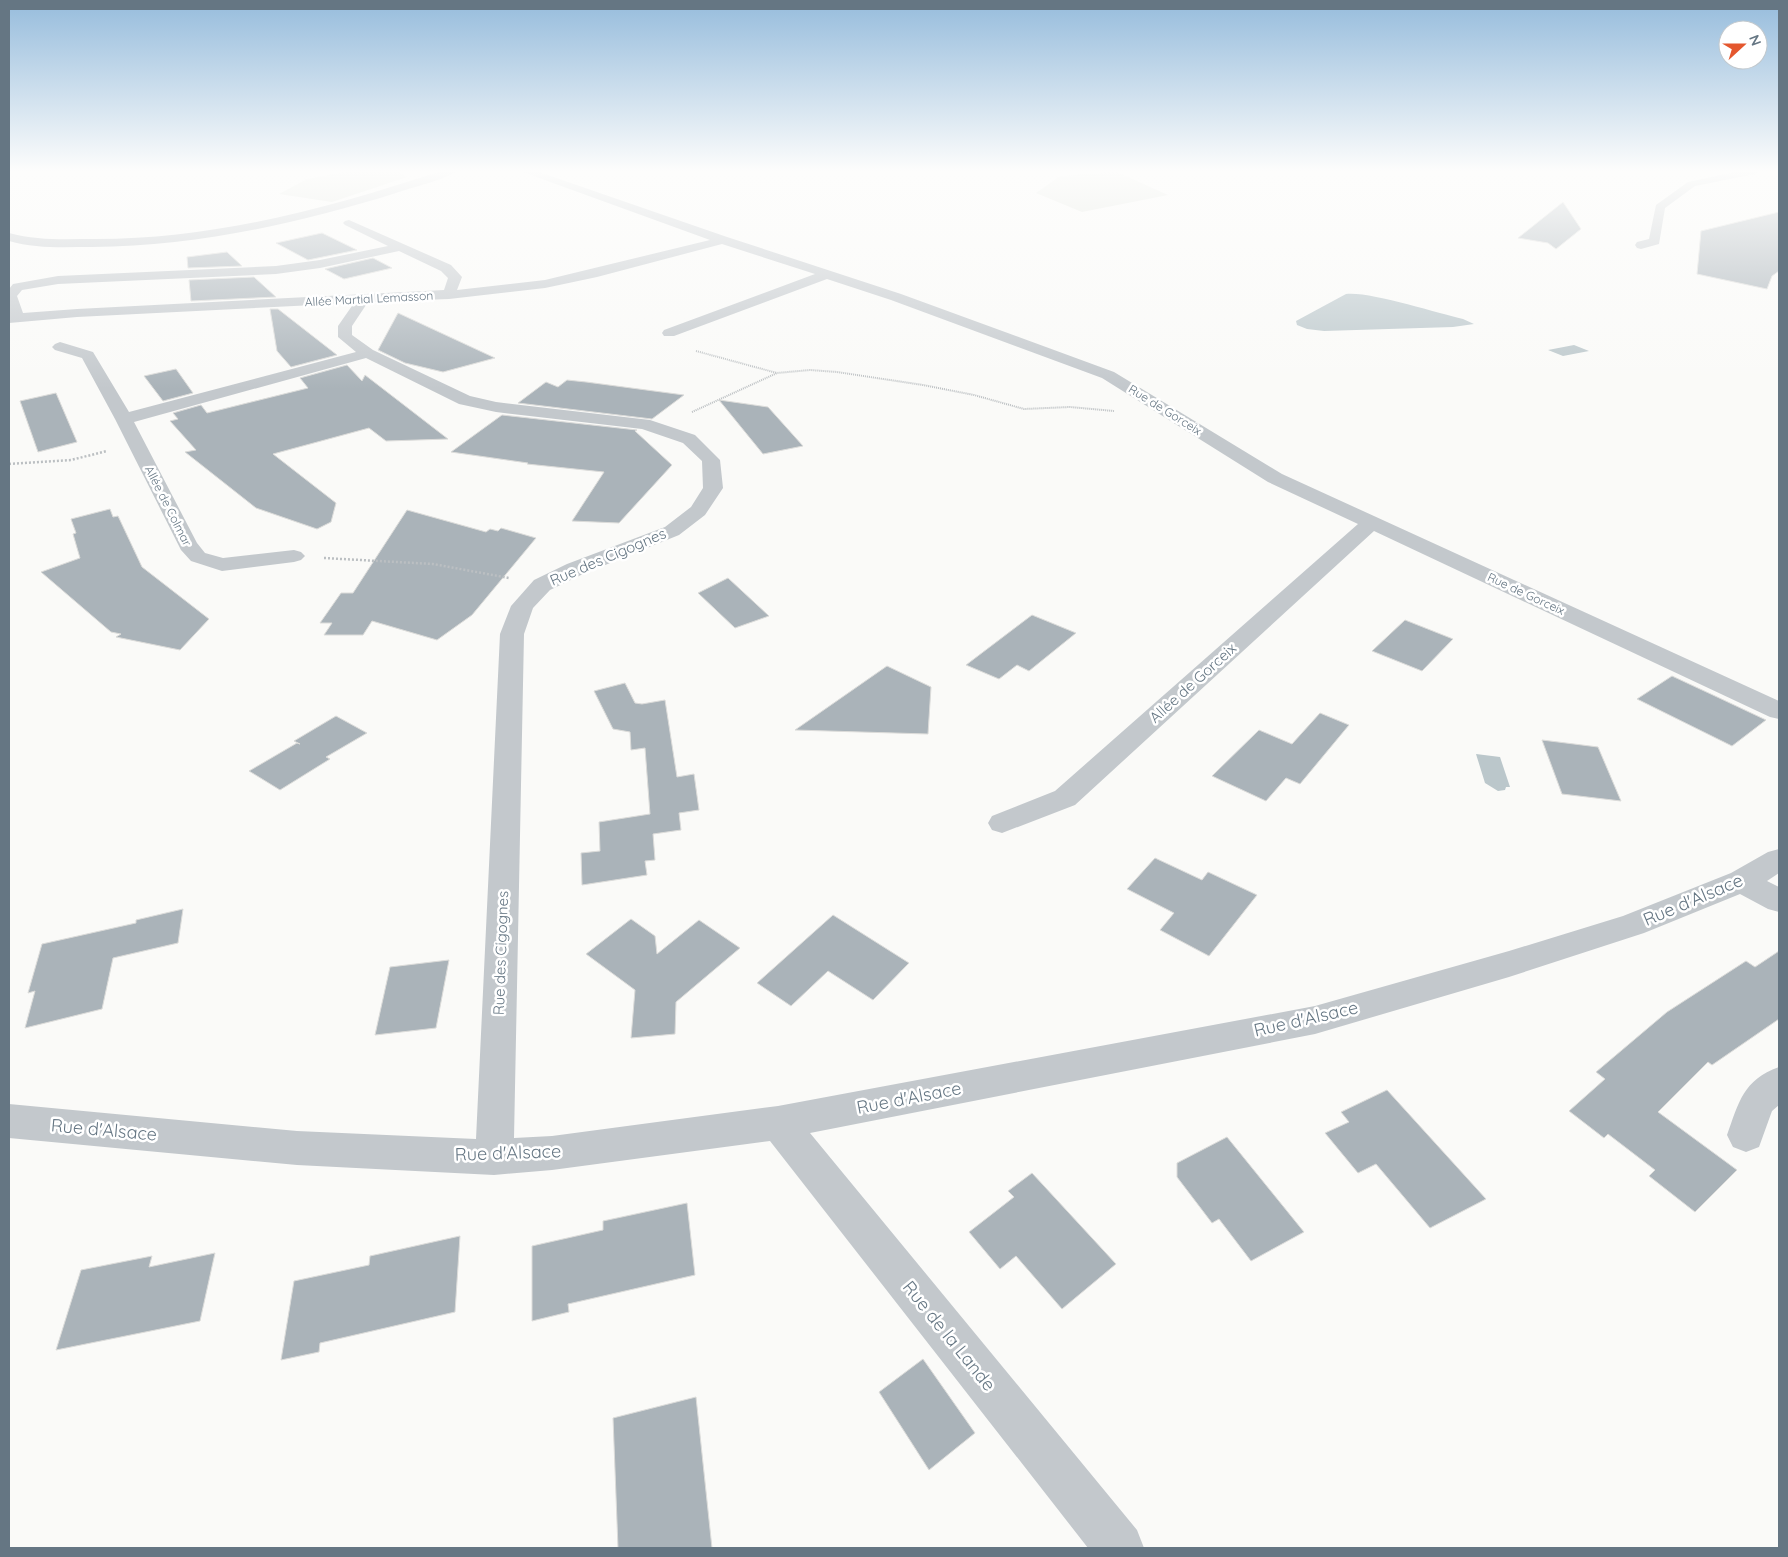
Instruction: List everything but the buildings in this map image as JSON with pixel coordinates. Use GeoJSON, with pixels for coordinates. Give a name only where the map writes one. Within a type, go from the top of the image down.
{"type":"FeatureCollection","features":[{"type":"Feature","properties":{"kind":"street"},"geometry":{"type":"LineString","coordinates":[[93,244],[113,244]]}},
{"type":"Feature","properties":{"kind":"street"},"geometry":{"type":"LineString","coordinates":[[392,244],[446,268],[455,277],[449,295]]}},
{"type":"Feature","properties":{"kind":"street","name":"Allée Martial Lemasson"},"geometry":{"type":"LineString","coordinates":[[13,319],[77,313],[449,295],[545,284],[592,274],[709,244]]}},
{"type":"Feature","properties":{"kind":"street","name":"Rue de Gorceix"},"geometry":{"type":"LineString","coordinates":[[734,244],[896,297],[1108,375],[1275,478],[1779,711]]}},
{"type":"Feature","properties":{"kind":"street"},"geometry":{"type":"LineString","coordinates":[[1641,245],[1646,244]]}},
{"type":"Feature","properties":{"kind":"street"},"geometry":{"type":"LineString","coordinates":[[13,319],[10,296],[13,286],[58,280],[276,270],[320,264],[399,247]]}},
{"type":"Feature","properties":{"kind":"street"},"geometry":{"type":"LineString","coordinates":[[669,333],[828,274]]}},
{"type":"Feature","properties":{"kind":"street","name":"Rue des Cigognes"},"geometry":{"type":"LineString","coordinates":[[362,300],[345,326],[345,336],[368,353],[465,400],[496,406],[644,424],[689,439],[711,460],[713,488],[698,512],[672,530],[575,569],[542,585],[522,606],[512,634],[494,1157]]}},
{"type":"Feature","properties":{"kind":"street","name":"Allée de Colmar"},"geometry":{"type":"LineString","coordinates":[[60,348],[88,355],[124,419],[188,546],[198,558],[222,565],[294,556]]}},
{"type":"Feature","properties":{"kind":"street"},"geometry":{"type":"LineString","coordinates":[[124,419],[368,353]]}},
{"type":"Feature","properties":{"kind":"street","name":"Allée de Gorceix"},"geometry":{"type":"LineString","coordinates":[[1002,823],[1065,798],[1372,522]]}},
{"type":"Feature","properties":{"kind":"street","name":"Rue d'Alsace"},"geometry":{"type":"LineString","coordinates":[[9,1121],[297,1148],[494,1157],[552,1153],[778,1123],[1315,1020],[1509,964],[1633,925],[1742,881],[1779,860]]}},
{"type":"Feature","properties":{"kind":"street"},"geometry":{"type":"LineString","coordinates":[[1742,881],[1779,901]]}},
{"type":"Feature","properties":{"kind":"street"},"geometry":{"type":"LineString","coordinates":[[1746,1135],[1757,1102],[1779,1083]]}},
{"type":"Feature","properties":{"kind":"street","name":"Rue de la Lande"},"geometry":{"type":"LineString","coordinates":[[778,1123],[1119,1548]]}},
{"type":"Feature","properties":{"kind":"path"},"geometry":{"type":"LineString","coordinates":[[669,333],[665,342],[777,373]]}},
{"type":"Feature","properties":{"kind":"path"},"geometry":{"type":"LineString","coordinates":[[655,428],[777,373],[810,370],[837,372],[974,395],[1024,408],[1070,407],[1174,416]]}},
{"type":"Feature","properties":{"kind":"path"},"geometry":{"type":"LineString","coordinates":[[9,464],[71,460],[137,444]]}},
{"type":"Feature","properties":{"kind":"path"},"geometry":{"type":"LineString","coordinates":[[294,556],[433,564],[542,585]]}},
{"type":"Feature","properties":{"kind":"shaded area"},"geometry":{"type":"Polygon","coordinates":[[[1346,294],[1386,299],[1463,319],[1474,324],[1453,327],[1324,331],[1307,329],[1297,325],[1296,321],[1346,294]]]}},
{"type":"Feature","properties":{"kind":"shaded area"},"geometry":{"type":"Polygon","coordinates":[[[1574,345],[1589,351],[1563,356],[1548,350],[1574,345]]]}},
{"type":"Feature","properties":{"kind":"shaded area"},"geometry":{"type":"Polygon","coordinates":[[[1476,754],[1500,757],[1510,787],[1498,791],[1485,783],[1476,754]]]}}]}
